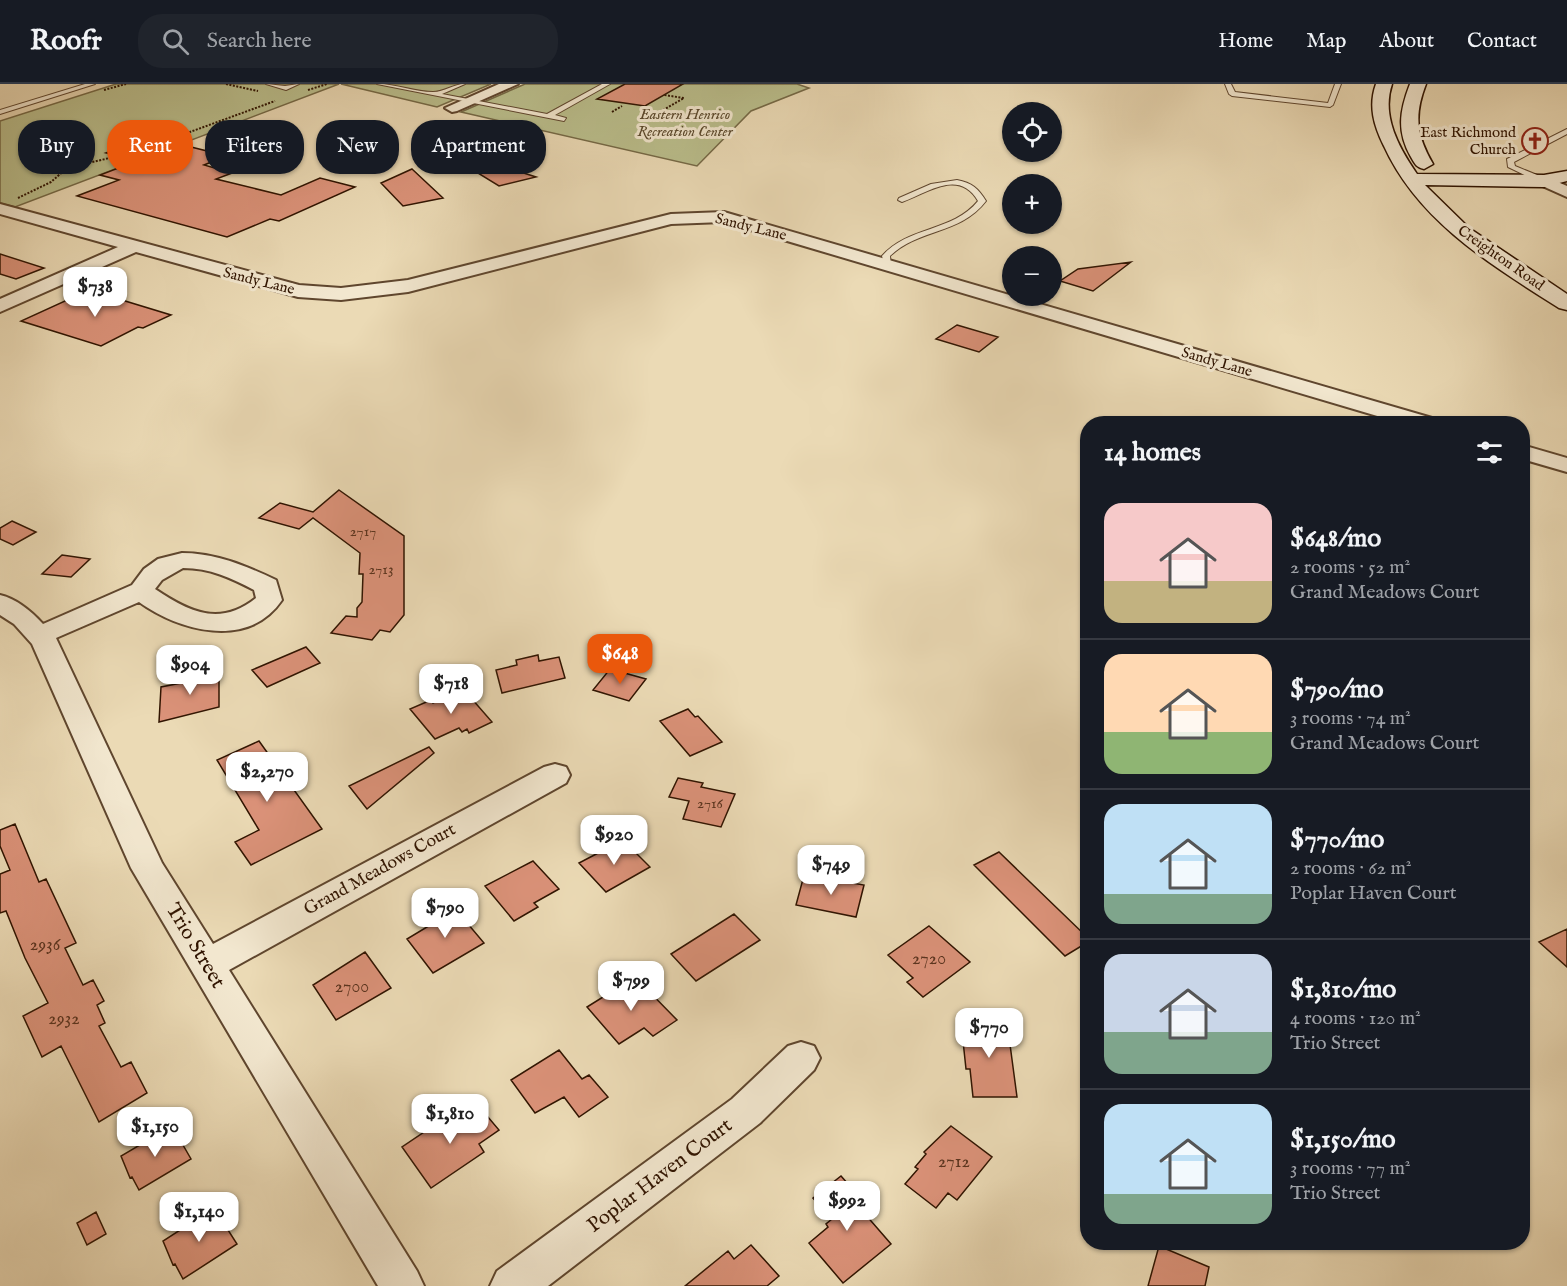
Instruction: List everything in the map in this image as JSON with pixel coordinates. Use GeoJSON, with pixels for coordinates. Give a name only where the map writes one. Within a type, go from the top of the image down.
{"type":"FeatureCollection","features":[{"type":"Feature","properties":{"kind":"main road","name":"Creighton Road"},"geometry":{"type":"LineString","coordinates":[[1384,84],[1380,105],[1382,122],[1409,179],[1459,230],[1510,267],[1567,303]]}},
{"type":"Feature","properties":{"kind":"main road"},"geometry":{"type":"LineString","coordinates":[[1418,84],[1407,113],[1408,132],[1415,150],[1434,180],[1451,195]]}},
{"type":"Feature","properties":{"kind":"main road"},"geometry":{"type":"LineString","coordinates":[[1409,179],[1544,181],[1567,176]]}},
{"type":"Feature","properties":{"kind":"main road","name":"Creighton Road"},"geometry":{"type":"LineString","coordinates":[[1475,219],[1513,251],[1567,284]]}},
{"type":"Feature","properties":{"kind":"street"},"geometry":{"type":"LineString","coordinates":[[452,108],[511,84]]}},
{"type":"Feature","properties":{"kind":"street"},"geometry":{"type":"LineString","coordinates":[[1544,181],[1567,192]]}},
{"type":"Feature","properties":{"kind":"street","name":"Sandy Lane"},"geometry":{"type":"LineString","coordinates":[[8,204],[133,247],[276,287],[311,293],[341,294],[408,286],[671,219],[700,216],[741,221],[1400,416]]}},
{"type":"Feature","properties":{"kind":"street"},"geometry":{"type":"LineString","coordinates":[[0,306],[133,247]]}},
{"type":"Feature","properties":{"kind":"street"},"geometry":{"type":"LineString","coordinates":[[1530,454],[1567,465]]}},
{"type":"Feature","properties":{"kind":"street"},"geometry":{"type":"LineString","coordinates":[[40,635],[141,591]]}},
{"type":"Feature","properties":{"kind":"street","name":"Trio Street"},"geometry":{"type":"LineString","coordinates":[[0,603],[23,618],[40,635],[148,868],[402,1286]]}},
{"type":"Feature","properties":{"kind":"street","name":"Grand Meadows Court"},"geometry":{"type":"LineString","coordinates":[[206,965],[555,775]]}},
{"type":"Feature","properties":{"kind":"street","name":"Poplar Haven Court"},"geometry":{"type":"LineString","coordinates":[[512,1286],[746,1111],[801,1058]]}},
{"type":"Feature","properties":{"kind":"lane"},"geometry":{"type":"LineString","coordinates":[[0,112],[92,84]]}},
{"type":"Feature","properties":{"kind":"lane"},"geometry":{"type":"LineString","coordinates":[[269,84],[286,88],[296,84]]}},
{"type":"Feature","properties":{"kind":"lane"},"geometry":{"type":"LineString","coordinates":[[380,84],[564,119]]}},
{"type":"Feature","properties":{"kind":"lane"},"geometry":{"type":"LineString","coordinates":[[434,95],[462,84]]}},
{"type":"Feature","properties":{"kind":"lane"},"geometry":{"type":"LineString","coordinates":[[548,116],[607,84]]}},
{"type":"Feature","properties":{"kind":"lane"},"geometry":{"type":"LineString","coordinates":[[1228,84],[1232,94],[1330,105],[1338,84]]}},
{"type":"Feature","properties":{"kind":"lane"},"geometry":{"type":"LineString","coordinates":[[1544,181],[1512,167],[1510,161],[1567,131]]}},
{"type":"Feature","properties":{"kind":"lane"},"geometry":{"type":"LineString","coordinates":[[888,265],[886,256],[898,244],[955,223],[978,208],[982,201],[980,195],[972,189],[945,182],[930,185],[902,200]]}},
{"type":"Feature","properties":{"kind":"path"},"geometry":{"type":"LineString","coordinates":[[660,112],[684,98],[664,95]]}},
{"type":"Feature","properties":{"kind":"path"},"geometry":{"type":"LineString","coordinates":[[612,112],[622,106]]}},
{"type":"Feature","properties":{"kind":"path"},"geometry":{"type":"LineString","coordinates":[[8,204],[23,194],[51,182],[67,168],[135,152],[253,108]]}},
{"type":"Feature","properties":{"kind":"green space"},"geometry":{"type":"Polygon","coordinates":[[[116,84],[339,84],[244,120],[205,120],[205,135],[193,139],[193,120],[107,120],[107,172],[15,207],[0,203],[0,121],[116,84]]]}},
{"type":"Feature","properties":{"kind":"green space"},"geometry":{"type":"Polygon","coordinates":[[[341,84],[491,84],[437,107],[341,84]]]}},
{"type":"Feature","properties":{"kind":"green space","name":"Eastern Henrico Recreation Center"},"geometry":{"type":"Polygon","coordinates":[[[525,84],[797,84],[809,88],[751,111],[697,166],[546,131],[546,120],[496,120],[461,112],[525,84]]]}},
{"type":"Feature","properties":{"kind":"building"},"geometry":{"type":"Polygon","coordinates":[[[625,84],[683,84],[645,106],[597,99],[625,84]]]}},
{"type":"Feature","properties":{"kind":"building"},"geometry":{"type":"Polygon","coordinates":[[[193,148],[205,150],[205,174],[229,174],[216,179],[281,195],[320,178],[355,187],[279,221],[270,219],[227,237],[77,196],[119,180],[100,175],[107,172],[193,174],[193,148]]]}},
{"type":"Feature","properties":{"kind":"building"},"geometry":{"type":"Polygon","coordinates":[[[411,169],[411,174],[417,174],[443,198],[403,206],[381,183],[411,169]]]}},
{"type":"Feature","properties":{"kind":"building"},"geometry":{"type":"Polygon","coordinates":[[[479,174],[527,174],[536,177],[499,186],[479,174]]]}},
{"type":"Feature","properties":{"kind":"building"},"geometry":{"type":"Polygon","coordinates":[[[0,254],[44,268],[16,279],[0,274],[0,254]]]}},
{"type":"Feature","properties":{"kind":"building"},"geometry":{"type":"Polygon","coordinates":[[[1131,262],[1093,291],[1062,282],[1078,269],[1131,262]]]}},
{"type":"Feature","properties":{"kind":"building"},"geometry":{"type":"Polygon","coordinates":[[[89,290],[171,315],[143,328],[138,327],[101,346],[21,321],[89,290]]]}},
{"type":"Feature","properties":{"kind":"building"},"geometry":{"type":"Polygon","coordinates":[[[957,325],[998,337],[979,352],[936,339],[957,325]]]}},
{"type":"Feature","properties":{"kind":"building"},"geometry":{"type":"Polygon","coordinates":[[[339,490],[404,536],[404,615],[390,632],[380,630],[372,640],[331,633],[346,616],[357,617],[357,608],[362,602],[363,574],[359,574],[360,553],[313,518],[299,529],[259,518],[280,503],[313,512],[339,490]]]}},
{"type":"Feature","properties":{"kind":"building"},"geometry":{"type":"Polygon","coordinates":[[[12,521],[36,532],[13,545],[0,539],[0,528],[12,521]]]}},
{"type":"Feature","properties":{"kind":"building"},"geometry":{"type":"Polygon","coordinates":[[[62,555],[90,559],[71,577],[42,574],[62,555]]]}},
{"type":"Feature","properties":{"kind":"building"},"geometry":{"type":"Polygon","coordinates":[[[306,647],[320,663],[267,687],[252,670],[306,647]]]}},
{"type":"Feature","properties":{"kind":"building"},"geometry":{"type":"Polygon","coordinates":[[[538,655],[539,661],[559,657],[565,678],[502,693],[496,670],[517,665],[516,660],[538,655]]]}},
{"type":"Feature","properties":{"kind":"building"},"geometry":{"type":"Polygon","coordinates":[[[610,669],[646,679],[629,701],[593,690],[610,669]]]}},
{"type":"Feature","properties":{"kind":"building"},"geometry":{"type":"Polygon","coordinates":[[[219,670],[219,707],[159,722],[161,687],[187,682],[187,679],[195,678],[195,674],[219,670]]]}},
{"type":"Feature","properties":{"kind":"building"},"geometry":{"type":"Polygon","coordinates":[[[459,691],[465,691],[492,722],[469,733],[467,729],[462,732],[459,728],[435,739],[410,709],[431,700],[433,703],[459,691]]]}},
{"type":"Feature","properties":{"kind":"building"},"geometry":{"type":"Polygon","coordinates":[[[688,709],[695,717],[698,716],[722,742],[690,756],[660,721],[688,709]]]}},
{"type":"Feature","properties":{"kind":"building"},"geometry":{"type":"Polygon","coordinates":[[[259,741],[322,829],[251,865],[235,842],[259,830],[217,760],[259,741]]]}},
{"type":"Feature","properties":{"kind":"building"},"geometry":{"type":"Polygon","coordinates":[[[429,747],[434,753],[367,809],[349,786],[429,747]]]}},
{"type":"Feature","properties":{"kind":"building"},"geometry":{"type":"Polygon","coordinates":[[[678,778],[703,783],[701,787],[735,794],[721,827],[683,819],[689,801],[669,797],[678,778]]]}},
{"type":"Feature","properties":{"kind":"building"},"geometry":{"type":"Polygon","coordinates":[[[15,824],[39,882],[46,879],[76,943],[65,948],[83,985],[93,980],[104,1001],[97,1005],[105,1023],[99,1026],[121,1067],[131,1062],[147,1093],[99,1122],[61,1046],[42,1057],[23,1016],[48,1003],[25,958],[6,911],[0,913],[0,874],[10,870],[0,846],[0,830],[15,824]]]}},
{"type":"Feature","properties":{"kind":"building"},"geometry":{"type":"Polygon","coordinates":[[[623,840],[650,867],[606,892],[579,863],[623,840]]]}},
{"type":"Feature","properties":{"kind":"building"},"geometry":{"type":"Polygon","coordinates":[[[999,852],[1080,930],[1080,947],[1065,956],[974,865],[999,852]]]}},
{"type":"Feature","properties":{"kind":"building"},"geometry":{"type":"Polygon","coordinates":[[[533,861],[559,889],[534,903],[538,907],[514,921],[485,886],[533,861]]]}},
{"type":"Feature","properties":{"kind":"building"},"geometry":{"type":"Polygon","coordinates":[[[822,878],[864,885],[856,917],[796,905],[803,879],[821,882],[822,878]]]}},
{"type":"Feature","properties":{"kind":"building"},"geometry":{"type":"Polygon","coordinates":[[[452,905],[484,943],[433,973],[407,939],[432,924],[428,918],[452,905]]]}},
{"type":"Feature","properties":{"kind":"building"},"geometry":{"type":"Polygon","coordinates":[[[734,914],[760,940],[696,981],[671,954],[734,914]]]}},
{"type":"Feature","properties":{"kind":"building"},"geometry":{"type":"Polygon","coordinates":[[[929,926],[970,962],[923,997],[907,982],[913,978],[888,955],[929,926]]]}},
{"type":"Feature","properties":{"kind":"building"},"geometry":{"type":"Polygon","coordinates":[[[1567,929],[1567,967],[1539,942],[1567,929]]]}},
{"type":"Feature","properties":{"kind":"building"},"geometry":{"type":"Polygon","coordinates":[[[365,952],[391,988],[336,1020],[313,985],[365,952]]]}},
{"type":"Feature","properties":{"kind":"building"},"geometry":{"type":"Polygon","coordinates":[[[635,977],[677,1020],[653,1036],[644,1028],[619,1044],[587,1007],[635,977]]]}},
{"type":"Feature","properties":{"kind":"building"},"geometry":{"type":"Polygon","coordinates":[[[961,1022],[1007,1022],[1017,1097],[973,1097],[970,1069],[966,1069],[961,1022]]]}},
{"type":"Feature","properties":{"kind":"building"},"geometry":{"type":"Polygon","coordinates":[[[559,1050],[582,1079],[589,1075],[608,1097],[579,1117],[564,1097],[535,1113],[511,1080],[559,1050]]]}},
{"type":"Feature","properties":{"kind":"building"},"geometry":{"type":"Polygon","coordinates":[[[477,1104],[499,1130],[479,1144],[484,1152],[431,1188],[402,1147],[454,1112],[458,1117],[477,1104]]]}},
{"type":"Feature","properties":{"kind":"building"},"geometry":{"type":"Polygon","coordinates":[[[172,1126],[191,1159],[139,1190],[132,1177],[130,1178],[121,1156],[172,1126]]]}},
{"type":"Feature","properties":{"kind":"building"},"geometry":{"type":"Polygon","coordinates":[[[951,1126],[992,1157],[957,1200],[948,1193],[936,1208],[905,1184],[918,1169],[915,1167],[926,1154],[924,1152],[951,1126]]]}},
{"type":"Feature","properties":{"kind":"building"},"geometry":{"type":"Polygon","coordinates":[[[841,1176],[864,1202],[858,1206],[891,1244],[843,1283],[809,1243],[828,1227],[826,1224],[832,1219],[813,1198],[841,1176]]]}},
{"type":"Feature","properties":{"kind":"building"},"geometry":{"type":"Polygon","coordinates":[[[214,1208],[237,1244],[183,1279],[175,1264],[173,1265],[163,1241],[214,1208]]]}},
{"type":"Feature","properties":{"kind":"building"},"geometry":{"type":"Polygon","coordinates":[[[96,1212],[106,1234],[87,1245],[77,1223],[96,1212]]]}},
{"type":"Feature","properties":{"kind":"building"},"geometry":{"type":"Polygon","coordinates":[[[751,1245],[779,1276],[767,1286],[685,1286],[728,1251],[734,1259],[751,1245]]]}},
{"type":"Feature","properties":{"kind":"building"},"geometry":{"type":"Polygon","coordinates":[[[1158,1250],[1169,1250],[1209,1267],[1205,1286],[1148,1286],[1158,1250]]]}},
{"type":"Feature","properties":{"kind":"place","name":"East Richmond Church"},"geometry":{"type":"Point","coordinates":[1535,141]}}]}
